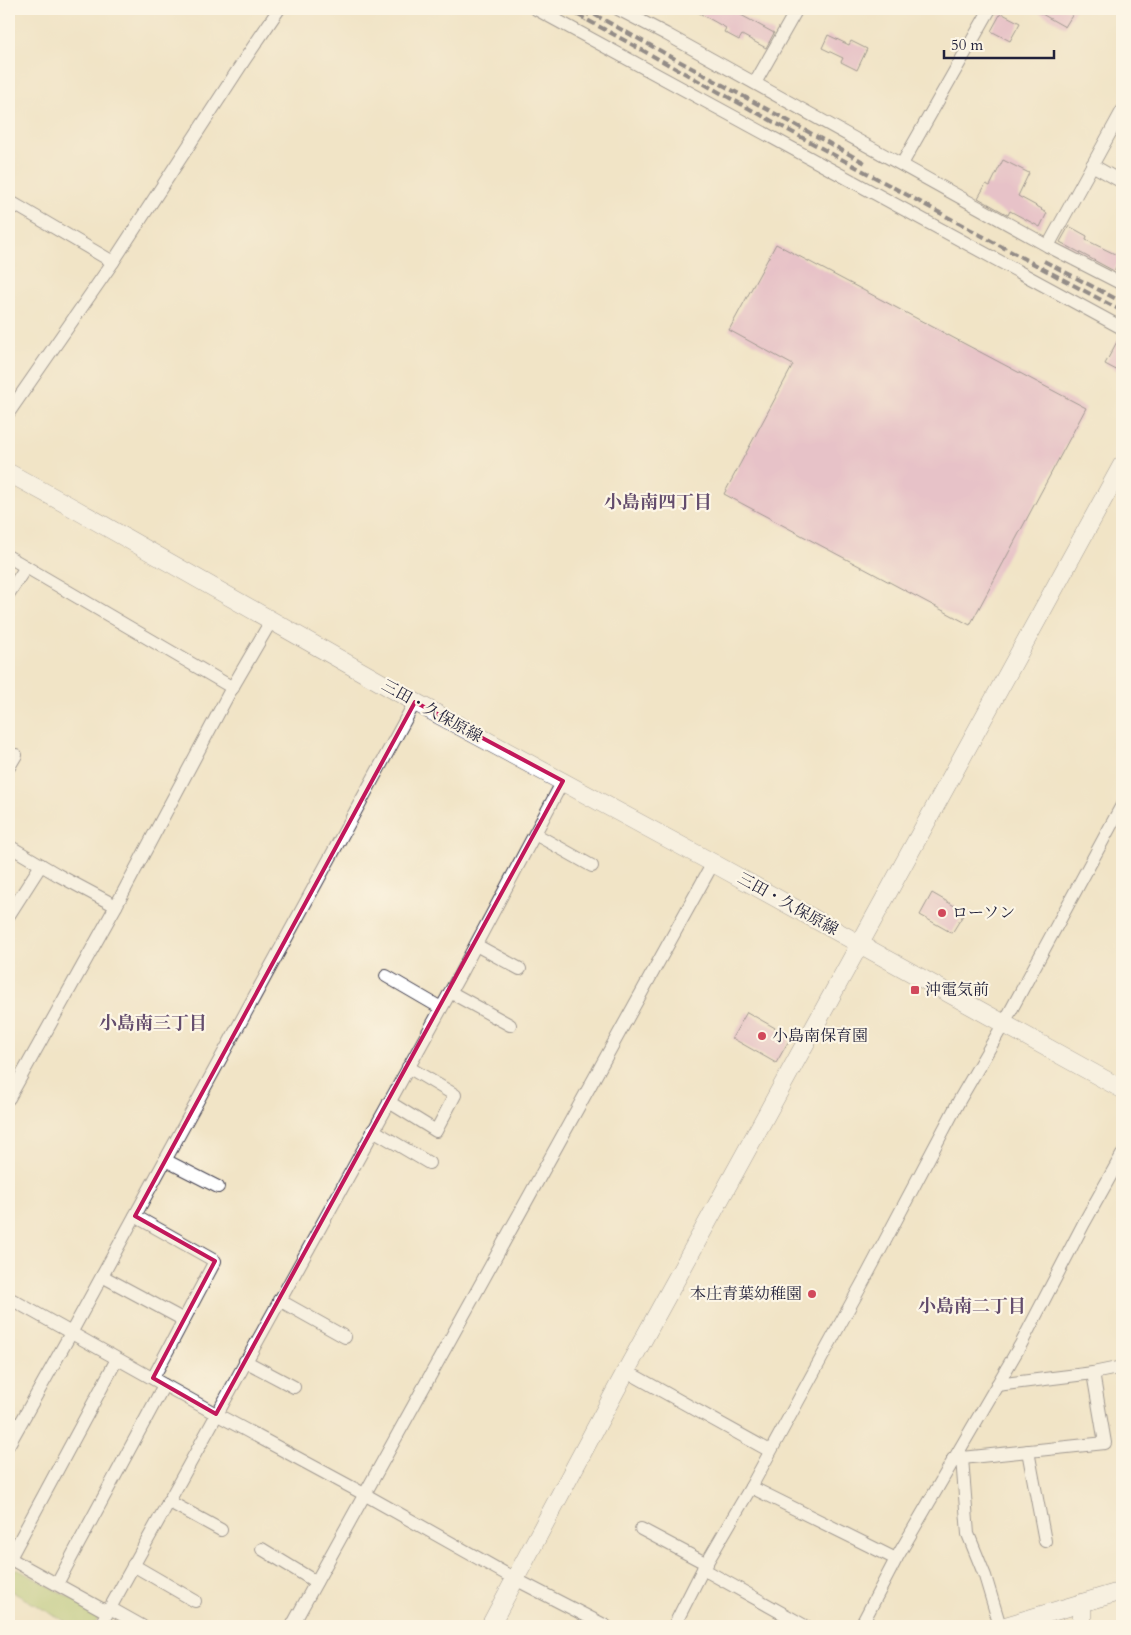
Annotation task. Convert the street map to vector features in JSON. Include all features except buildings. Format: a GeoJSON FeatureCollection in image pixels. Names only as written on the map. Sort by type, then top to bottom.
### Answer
{"type":"FeatureCollection","features":[{"type":"Feature","properties":{"kind":"street"},"geometry":{"type":"LineString","coordinates":[[9,412],[113,262],[244,59],[279,9]]}},
{"type":"Feature","properties":{"kind":"street"},"geometry":{"type":"LineString","coordinates":[[536,9],[1122,328]]}},
{"type":"Feature","properties":{"kind":"street"},"geometry":{"type":"LineString","coordinates":[[618,9],[1048,246],[1122,284]]}},
{"type":"Feature","properties":{"kind":"street"},"geometry":{"type":"LineString","coordinates":[[755,83],[797,9]]}},
{"type":"Feature","properties":{"kind":"street"},"geometry":{"type":"LineString","coordinates":[[902,164],[990,9]]}},
{"type":"Feature","properties":{"kind":"street"},"geometry":{"type":"LineString","coordinates":[[1048,246],[1122,111]]}},
{"type":"Feature","properties":{"kind":"street"},"geometry":{"type":"LineString","coordinates":[[1092,166],[1122,182]]}},
{"type":"Feature","properties":{"kind":"street"},"geometry":{"type":"LineString","coordinates":[[9,201],[113,262]]}},
{"type":"Feature","properties":{"kind":"street"},"geometry":{"type":"LineString","coordinates":[[490,1626],[626,1371],[1122,465]]}},
{"type":"Feature","properties":{"kind":"street","name":"三田・久保原線"},"geometry":{"type":"LineString","coordinates":[[9,473],[415,702],[713,863],[1122,1089]]}},
{"type":"Feature","properties":{"kind":"street"},"geometry":{"type":"LineString","coordinates":[[9,557],[233,688]]}},
{"type":"Feature","properties":{"kind":"street"},"geometry":{"type":"LineString","coordinates":[[9,593],[26,567]]}},
{"type":"Feature","properties":{"kind":"street"},"geometry":{"type":"LineString","coordinates":[[9,1098],[271,621]]}},
{"type":"Feature","properties":{"kind":"street"},"geometry":{"type":"LineString","coordinates":[[9,1444],[415,702]]}},
{"type":"Feature","properties":{"kind":"street"},"geometry":{"type":"LineString","coordinates":[[9,767],[16,755]]}},
{"type":"Feature","properties":{"kind":"street"},"geometry":{"type":"LineString","coordinates":[[100,1626],[476,945],[563,781]]}},
{"type":"Feature","properties":{"kind":"street"},"geometry":{"type":"LineString","coordinates":[[674,1626],[1122,805]]}},
{"type":"Feature","properties":{"kind":"street"},"geometry":{"type":"LineString","coordinates":[[535,834],[592,866]]}},
{"type":"Feature","properties":{"kind":"street"},"geometry":{"type":"LineString","coordinates":[[9,846],[116,906]]}},
{"type":"Feature","properties":{"kind":"street"},"geometry":{"type":"LineString","coordinates":[[292,1626],[713,863]]}},
{"type":"Feature","properties":{"kind":"street"},"geometry":{"type":"LineString","coordinates":[[9,915],[41,865]]}},
{"type":"Feature","properties":{"kind":"street"},"geometry":{"type":"LineString","coordinates":[[476,945],[520,969]]}},
{"type":"Feature","properties":{"kind":"street"},"geometry":{"type":"LineString","coordinates":[[386,976],[441,1008]]}},
{"type":"Feature","properties":{"kind":"street"},"geometry":{"type":"LineString","coordinates":[[450,992],[510,1025]]}},
{"type":"Feature","properties":{"kind":"street"},"geometry":{"type":"LineString","coordinates":[[389,1102],[436,1131],[455,1095],[408,1067]]}},
{"type":"Feature","properties":{"kind":"street"},"geometry":{"type":"LineString","coordinates":[[373,1130],[429,1163]]}},
{"type":"Feature","properties":{"kind":"street"},"geometry":{"type":"LineString","coordinates":[[861,1626],[896,1559],[958,1459],[1122,1155]]}},
{"type":"Feature","properties":{"kind":"street"},"geometry":{"type":"LineString","coordinates":[[166,1160],[218,1187]]}},
{"type":"Feature","properties":{"kind":"street"},"geometry":{"type":"LineString","coordinates":[[57,1584],[158,1381],[184,1320],[216,1261],[135,1216]]}},
{"type":"Feature","properties":{"kind":"street"},"geometry":{"type":"LineString","coordinates":[[102,1276],[184,1320]]}},
{"type":"Feature","properties":{"kind":"street"},"geometry":{"type":"LineString","coordinates":[[9,1298],[515,1579],[606,1626]]}},
{"type":"Feature","properties":{"kind":"street"},"geometry":{"type":"LineString","coordinates":[[279,1300],[345,1338]]}},
{"type":"Feature","properties":{"kind":"street"},"geometry":{"type":"LineString","coordinates":[[118,1359],[9,1559],[142,1626]]}},
{"type":"Feature","properties":{"kind":"street"},"geometry":{"type":"LineString","coordinates":[[245,1361],[294,1387]]}},
{"type":"Feature","properties":{"kind":"street"},"geometry":{"type":"LineString","coordinates":[[997,1384],[1093,1373],[1122,1367]]}},
{"type":"Feature","properties":{"kind":"street"},"geometry":{"type":"LineString","coordinates":[[626,1371],[770,1451]]}},
{"type":"Feature","properties":{"kind":"street"},"geometry":{"type":"LineString","coordinates":[[958,1459],[1105,1443],[1093,1373]]}},
{"type":"Feature","properties":{"kind":"street"},"geometry":{"type":"LineString","coordinates":[[1028,1451],[1044,1541]]}},
{"type":"Feature","properties":{"kind":"street"},"geometry":{"type":"LineString","coordinates":[[958,1459],[968,1534],[985,1576],[1000,1626]]}},
{"type":"Feature","properties":{"kind":"street"},"geometry":{"type":"LineString","coordinates":[[752,1486],[896,1559]]}},
{"type":"Feature","properties":{"kind":"street"},"geometry":{"type":"LineString","coordinates":[[168,1501],[221,1530]]}},
{"type":"Feature","properties":{"kind":"street"},"geometry":{"type":"LineString","coordinates":[[641,1529],[805,1626]]}},
{"type":"Feature","properties":{"kind":"street"},"geometry":{"type":"LineString","coordinates":[[262,1550],[316,1582]]}},
{"type":"Feature","properties":{"kind":"street"},"geometry":{"type":"LineString","coordinates":[[134,1565],[195,1601]]}},
{"type":"Feature","properties":{"kind":"street"},"geometry":{"type":"LineString","coordinates":[[1005,1626],[1122,1590]]}},
{"type":"Feature","properties":{"kind":"street"},"geometry":{"type":"LineString","coordinates":[[1082,1603],[1082,1626]]}},
{"type":"Feature","properties":{"kind":"highlighted area"},"geometry":{"type":"Polygon","coordinates":[[[415,702],[563,781],[216,1414],[153,1378],[215,1261],[135,1216],[415,702]]]}},
{"type":"Feature","properties":{"kind":"green space"},"geometry":{"type":"Polygon","coordinates":[[[17,1569],[97,1612],[98,1619],[93,1626],[73,1626],[9,1590],[9,1574],[17,1569]]]}},
{"type":"Feature","properties":{"kind":"railway"},"geometry":{"type":"LineString","coordinates":[[567,9],[1122,311]]}},
{"type":"Feature","properties":{"kind":"railway"},"geometry":{"type":"LineString","coordinates":[[584,9],[867,164]]}},
{"type":"Feature","properties":{"kind":"railway"},"geometry":{"type":"LineString","coordinates":[[1044,261],[1122,302]]}},
{"type":"Feature","properties":{"kind":"place","name":"ローソン"},"geometry":{"type":"Point","coordinates":[942,913]}},
{"type":"Feature","properties":{"kind":"place","name":"沖電気前"},"geometry":{"type":"Point","coordinates":[915,990]}},
{"type":"Feature","properties":{"kind":"place","name":"小島南保育園"},"geometry":{"type":"Point","coordinates":[762,1036]}},
{"type":"Feature","properties":{"kind":"place","name":"本庄青葉幼稚園"},"geometry":{"type":"Point","coordinates":[812,1294]}},
{"type":"Feature","properties":{"kind":"district","name":"小島南四丁目"},"geometry":{"type":"Point","coordinates":[658,502]}},
{"type":"Feature","properties":{"kind":"district","name":"小島南三丁目"},"geometry":{"type":"Point","coordinates":[153,1023]}},
{"type":"Feature","properties":{"kind":"district","name":"小島南二丁目"},"geometry":{"type":"Point","coordinates":[972,1306]}}]}
